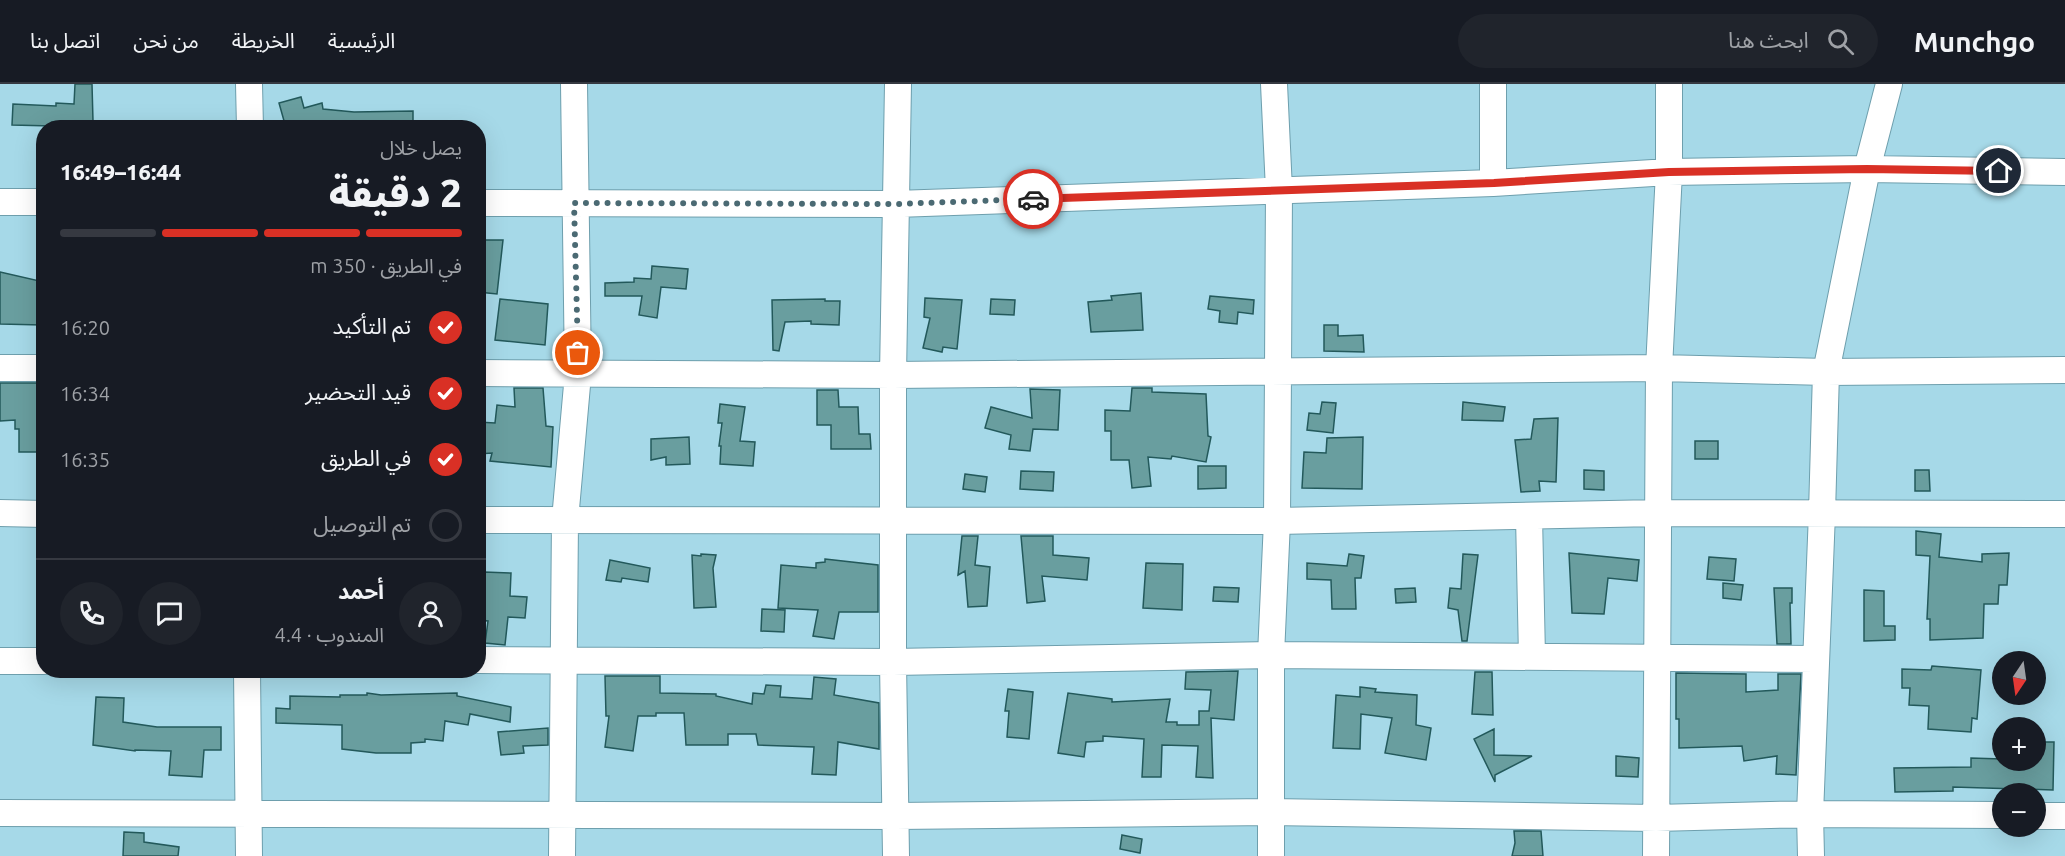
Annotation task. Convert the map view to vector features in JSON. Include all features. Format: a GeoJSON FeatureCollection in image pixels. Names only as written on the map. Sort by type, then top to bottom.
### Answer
{"type":"FeatureCollection","features":[{"type":"Feature","properties":{"kind":"street"},"geometry":{"type":"LineString","coordinates":[[249,84],[250,120]]}},
{"type":"Feature","properties":{"kind":"street"},"geometry":{"type":"LineString","coordinates":[[562,856],[565,520],[578,374],[574,84]]}},
{"type":"Feature","properties":{"kind":"street"},"geometry":{"type":"LineString","coordinates":[[896,856],[892,662],[893,375],[898,84]]}},
{"type":"Feature","properties":{"kind":"street"},"geometry":{"type":"LineString","coordinates":[[1270,856],[1271,655],[1278,521],[1279,190],[1274,84]]}},
{"type":"Feature","properties":{"kind":"street"},"geometry":{"type":"LineString","coordinates":[[1492,84],[1494,183]]}},
{"type":"Feature","properties":{"kind":"street"},"geometry":{"type":"LineString","coordinates":[[1656,856],[1659,368],[1669,172],[1669,84]]}},
{"type":"Feature","properties":{"kind":"street"},"geometry":{"type":"LineString","coordinates":[[1811,856],[1810,814],[1826,372],[1867,169],[1889,84]]}},
{"type":"Feature","properties":{"kind":"street"},"geometry":{"type":"LineString","coordinates":[[486,202],[896,204],[1494,183],[1669,172],[1867,169],[2065,172]]}},
{"type":"Feature","properties":{"kind":"street"},"geometry":{"type":"LineString","coordinates":[[0,202],[36,202]]}},
{"type":"Feature","properties":{"kind":"street"},"geometry":{"type":"LineString","coordinates":[[0,368],[36,368]]}},
{"type":"Feature","properties":{"kind":"street"},"geometry":{"type":"LineString","coordinates":[[486,373],[893,375],[1659,368],[1826,372],[2065,370]]}},
{"type":"Feature","properties":{"kind":"street"},"geometry":{"type":"LineString","coordinates":[[0,513],[36,514]]}},
{"type":"Feature","properties":{"kind":"street"},"geometry":{"type":"LineString","coordinates":[[486,520],[1278,521],[1658,513],[2065,514]]}},
{"type":"Feature","properties":{"kind":"street"},"geometry":{"type":"LineString","coordinates":[[1529,516],[1532,657]]}},
{"type":"Feature","properties":{"kind":"street"},"geometry":{"type":"LineString","coordinates":[[486,660],[892,662],[1271,655],[1815,659]]}},
{"type":"Feature","properties":{"kind":"street"},"geometry":{"type":"LineString","coordinates":[[0,661],[36,661]]}},
{"type":"Feature","properties":{"kind":"street"},"geometry":{"type":"LineString","coordinates":[[247,678],[249,856]]}},
{"type":"Feature","properties":{"kind":"street"},"geometry":{"type":"LineString","coordinates":[[0,813],[896,816],[1270,812],[1656,818],[1810,814],[1992,815]]}},
{"type":"Feature","properties":{"kind":"street"},"geometry":{"type":"LineString","coordinates":[[2046,816],[2065,816]]}},
{"type":"Feature","properties":{"kind":"building"},"geometry":{"type":"Polygon","coordinates":[[[75,84],[92,84],[93,120],[36,120],[36,126],[12,125],[13,104],[56,106],[56,103],[74,104],[75,84]]]}},
{"type":"Feature","properties":{"kind":"building"},"geometry":{"type":"Polygon","coordinates":[[[301,97],[304,108],[322,103],[323,109],[354,112],[413,111],[413,120],[284,120],[279,103],[301,97]]]}},
{"type":"Feature","properties":{"kind":"building"},"geometry":{"type":"Polygon","coordinates":[[[486,240],[503,240],[497,294],[486,293],[486,240]]]}},
{"type":"Feature","properties":{"kind":"building"},"geometry":{"type":"Polygon","coordinates":[[[652,266],[688,269],[686,289],[661,287],[657,318],[639,315],[642,296],[605,296],[605,283],[634,282],[634,278],[651,279],[652,266]]]}},
{"type":"Feature","properties":{"kind":"building"},"geometry":{"type":"Polygon","coordinates":[[[0,272],[36,280],[36,325],[0,324],[0,272]]]}},
{"type":"Feature","properties":{"kind":"building"},"geometry":{"type":"Polygon","coordinates":[[[1141,293],[1143,330],[1091,332],[1088,302],[1112,300],[1111,296],[1141,293]]]}},
{"type":"Feature","properties":{"kind":"building"},"geometry":{"type":"Polygon","coordinates":[[[1210,296],[1254,300],[1253,314],[1238,312],[1237,324],[1219,322],[1220,311],[1208,309],[1210,296]]]}},
{"type":"Feature","properties":{"kind":"building"},"geometry":{"type":"Polygon","coordinates":[[[925,298],[962,300],[957,349],[943,347],[942,352],[923,348],[930,318],[924,317],[925,298]]]}},
{"type":"Feature","properties":{"kind":"building"},"geometry":{"type":"Polygon","coordinates":[[[500,299],[548,304],[545,345],[495,340],[500,299]]]}},
{"type":"Feature","properties":{"kind":"building"},"geometry":{"type":"Polygon","coordinates":[[[825,299],[825,301],[840,301],[839,325],[811,324],[811,321],[785,322],[779,351],[773,350],[772,300],[825,299]]]}},
{"type":"Feature","properties":{"kind":"building"},"geometry":{"type":"Polygon","coordinates":[[[991,299],[1015,300],[1014,315],[990,314],[991,299]]]}},
{"type":"Feature","properties":{"kind":"building"},"geometry":{"type":"Polygon","coordinates":[[[1324,325],[1338,325],[1338,336],[1363,335],[1364,352],[1324,351],[1324,325]]]}},
{"type":"Feature","properties":{"kind":"building"},"geometry":{"type":"Polygon","coordinates":[[[0,383],[36,383],[36,452],[19,452],[19,429],[15,429],[15,420],[0,421],[0,383]]]}},
{"type":"Feature","properties":{"kind":"building"},"geometry":{"type":"Polygon","coordinates":[[[514,388],[543,388],[546,426],[553,427],[551,467],[490,461],[492,453],[486,453],[486,422],[495,423],[497,405],[515,407],[514,388]]]}},
{"type":"Feature","properties":{"kind":"building"},"geometry":{"type":"Polygon","coordinates":[[[1132,388],[1152,388],[1152,392],[1206,394],[1208,436],[1211,437],[1206,462],[1172,456],[1171,459],[1148,457],[1151,486],[1132,488],[1129,460],[1111,460],[1111,431],[1105,431],[1105,410],[1130,411],[1132,388]]]}},
{"type":"Feature","properties":{"kind":"building"},"geometry":{"type":"Polygon","coordinates":[[[1030,389],[1060,390],[1058,430],[1033,429],[1030,451],[1009,449],[1011,435],[985,428],[991,407],[1032,418],[1030,389]]]}},
{"type":"Feature","properties":{"kind":"building"},"geometry":{"type":"Polygon","coordinates":[[[817,390],[838,390],[839,407],[858,407],[859,434],[870,434],[871,449],[831,449],[831,425],[817,425],[817,390]]]}},
{"type":"Feature","properties":{"kind":"building"},"geometry":{"type":"Polygon","coordinates":[[[1322,402],[1336,403],[1333,433],[1307,430],[1309,413],[1320,414],[1322,402]]]}},
{"type":"Feature","properties":{"kind":"building"},"geometry":{"type":"Polygon","coordinates":[[[1463,402],[1505,407],[1503,421],[1462,420],[1463,402]]]}},
{"type":"Feature","properties":{"kind":"building"},"geometry":{"type":"Polygon","coordinates":[[[720,404],[745,407],[740,441],[755,442],[753,466],[720,464],[721,446],[719,446],[722,423],[718,423],[720,404]]]}},
{"type":"Feature","properties":{"kind":"building"},"geometry":{"type":"Polygon","coordinates":[[[1558,418],[1556,482],[1539,481],[1540,491],[1521,492],[1515,440],[1531,439],[1534,419],[1558,418]]]}},
{"type":"Feature","properties":{"kind":"building"},"geometry":{"type":"Polygon","coordinates":[[[689,437],[690,464],[666,465],[666,457],[651,460],[651,439],[689,437]]]}},
{"type":"Feature","properties":{"kind":"building"},"geometry":{"type":"Polygon","coordinates":[[[1363,437],[1362,489],[1302,488],[1304,452],[1326,453],[1327,438],[1363,437]]]}},
{"type":"Feature","properties":{"kind":"building"},"geometry":{"type":"Polygon","coordinates":[[[1695,441],[1718,441],[1718,459],[1695,459],[1695,441]]]}},
{"type":"Feature","properties":{"kind":"building"},"geometry":{"type":"Polygon","coordinates":[[[1198,466],[1226,466],[1226,488],[1198,489],[1198,466]]]}},
{"type":"Feature","properties":{"kind":"building"},"geometry":{"type":"Polygon","coordinates":[[[1584,470],[1604,471],[1604,490],[1584,489],[1584,470]]]}},
{"type":"Feature","properties":{"kind":"building"},"geometry":{"type":"Polygon","coordinates":[[[1915,470],[1929,470],[1930,491],[1915,491],[1915,470]]]}},
{"type":"Feature","properties":{"kind":"building"},"geometry":{"type":"Polygon","coordinates":[[[1021,471],[1054,472],[1053,491],[1020,489],[1021,471]]]}},
{"type":"Feature","properties":{"kind":"building"},"geometry":{"type":"Polygon","coordinates":[[[965,474],[987,477],[985,492],[963,489],[965,474]]]}},
{"type":"Feature","properties":{"kind":"building"},"geometry":{"type":"Polygon","coordinates":[[[1916,531],[1941,534],[1939,557],[1982,562],[1982,554],[2009,553],[2007,585],[1999,585],[1998,604],[1984,604],[1983,638],[1930,640],[1930,619],[1927,619],[1930,556],[1916,555],[1916,531]]]}},
{"type":"Feature","properties":{"kind":"building"},"geometry":{"type":"Polygon","coordinates":[[[962,536],[978,536],[975,565],[990,567],[987,606],[968,607],[965,571],[958,575],[962,536]]]}},
{"type":"Feature","properties":{"kind":"building"},"geometry":{"type":"Polygon","coordinates":[[[1021,536],[1053,536],[1053,555],[1089,558],[1087,580],[1042,576],[1045,601],[1027,603],[1021,536]]]}},
{"type":"Feature","properties":{"kind":"building"},"geometry":{"type":"Polygon","coordinates":[[[1569,553],[1639,560],[1637,581],[1608,578],[1604,614],[1572,613],[1569,553]]]}},
{"type":"Feature","properties":{"kind":"building"},"geometry":{"type":"Polygon","coordinates":[[[701,554],[716,555],[713,568],[716,607],[694,608],[692,555],[701,556],[701,554]]]}},
{"type":"Feature","properties":{"kind":"building"},"geometry":{"type":"Polygon","coordinates":[[[1349,554],[1364,556],[1361,578],[1355,578],[1356,609],[1332,609],[1331,580],[1307,579],[1307,563],[1347,566],[1349,554]]]}},
{"type":"Feature","properties":{"kind":"building"},"geometry":{"type":"Polygon","coordinates":[[[1463,554],[1478,555],[1467,641],[1462,641],[1458,610],[1448,608],[1450,588],[1461,589],[1463,554]]]}},
{"type":"Feature","properties":{"kind":"building"},"geometry":{"type":"Polygon","coordinates":[[[1709,557],[1736,559],[1734,581],[1707,579],[1709,557]]]}},
{"type":"Feature","properties":{"kind":"building"},"geometry":{"type":"Polygon","coordinates":[[[825,559],[878,565],[878,612],[839,612],[834,639],[813,636],[818,610],[778,608],[781,565],[816,568],[816,563],[825,562],[825,559]]]}},
{"type":"Feature","properties":{"kind":"building"},"geometry":{"type":"Polygon","coordinates":[[[610,560],[650,568],[648,582],[622,578],[621,582],[606,580],[610,560]]]}},
{"type":"Feature","properties":{"kind":"building"},"geometry":{"type":"Polygon","coordinates":[[[1146,563],[1183,564],[1182,610],[1143,608],[1146,563]]]}},
{"type":"Feature","properties":{"kind":"building"},"geometry":{"type":"Polygon","coordinates":[[[486,572],[511,573],[510,596],[527,597],[525,618],[508,617],[505,645],[486,643],[488,621],[486,621],[486,572]]]}},
{"type":"Feature","properties":{"kind":"building"},"geometry":{"type":"Polygon","coordinates":[[[1723,583],[1743,585],[1741,600],[1723,598],[1723,583]]]}},
{"type":"Feature","properties":{"kind":"building"},"geometry":{"type":"Polygon","coordinates":[[[1214,587],[1239,588],[1238,602],[1213,601],[1214,587]]]}},
{"type":"Feature","properties":{"kind":"building"},"geometry":{"type":"Polygon","coordinates":[[[1415,588],[1416,602],[1396,603],[1395,589],[1415,588]]]}},
{"type":"Feature","properties":{"kind":"building"},"geometry":{"type":"Polygon","coordinates":[[[1774,588],[1792,588],[1791,644],[1777,644],[1774,588]]]}},
{"type":"Feature","properties":{"kind":"building"},"geometry":{"type":"Polygon","coordinates":[[[1864,590],[1884,591],[1884,626],[1895,626],[1895,640],[1864,641],[1864,590]]]}},
{"type":"Feature","properties":{"kind":"building"},"geometry":{"type":"Polygon","coordinates":[[[762,609],[785,610],[784,632],[761,631],[762,609]]]}},
{"type":"Feature","properties":{"kind":"building"},"geometry":{"type":"Polygon","coordinates":[[[1932,666],[1981,670],[1977,719],[1972,718],[1971,732],[1928,729],[1929,706],[1909,705],[1910,688],[1902,688],[1902,669],[1931,670],[1932,666]]]}},
{"type":"Feature","properties":{"kind":"building"},"geometry":{"type":"Polygon","coordinates":[[[1238,671],[1234,720],[1211,718],[1213,778],[1196,777],[1198,746],[1162,745],[1161,777],[1142,777],[1144,739],[1103,736],[1103,741],[1086,742],[1084,757],[1058,753],[1068,693],[1112,699],[1112,702],[1170,699],[1166,722],[1177,722],[1177,725],[1199,725],[1199,711],[1209,711],[1211,690],[1185,689],[1186,672],[1238,671]]]}},
{"type":"Feature","properties":{"kind":"building"},"geometry":{"type":"Polygon","coordinates":[[[1475,672],[1492,672],[1493,715],[1472,714],[1475,672]]]}},
{"type":"Feature","properties":{"kind":"building"},"geometry":{"type":"Polygon","coordinates":[[[1676,673],[1746,674],[1746,692],[1778,690],[1778,674],[1801,674],[1796,775],[1776,774],[1777,756],[1744,761],[1742,746],[1679,748],[1679,719],[1676,719],[1676,673]]]}},
{"type":"Feature","properties":{"kind":"building"},"geometry":{"type":"Polygon","coordinates":[[[605,676],[660,676],[660,693],[716,694],[716,696],[752,704],[753,693],[764,694],[766,685],[781,686],[780,697],[812,699],[814,677],[836,679],[834,695],[879,703],[879,749],[838,742],[836,775],[812,774],[814,747],[758,745],[756,734],[728,734],[728,745],[686,745],[684,713],[656,713],[656,716],[638,716],[633,751],[605,747],[609,716],[606,716],[605,676]]]}},
{"type":"Feature","properties":{"kind":"building"},"geometry":{"type":"Polygon","coordinates":[[[1360,687],[1376,689],[1375,692],[1417,695],[1416,725],[1431,728],[1426,760],[1385,753],[1392,718],[1361,714],[1360,749],[1333,748],[1336,695],[1360,697],[1360,687]]]}},
{"type":"Feature","properties":{"kind":"building"},"geometry":{"type":"Polygon","coordinates":[[[1008,689],[1033,692],[1029,739],[1007,737],[1009,711],[1005,711],[1008,689]]]}},
{"type":"Feature","properties":{"kind":"building"},"geometry":{"type":"Polygon","coordinates":[[[367,693],[381,695],[457,693],[457,696],[511,707],[510,722],[470,714],[468,725],[445,721],[443,741],[425,739],[425,742],[411,743],[411,753],[376,753],[342,749],[342,725],[276,723],[276,708],[290,709],[290,696],[340,697],[340,695],[367,695],[367,693]]]}},
{"type":"Feature","properties":{"kind":"building"},"geometry":{"type":"Polygon","coordinates":[[[96,697],[124,698],[123,722],[157,727],[221,727],[221,750],[204,750],[202,777],[169,775],[171,751],[135,751],[93,745],[96,697]]]}},
{"type":"Feature","properties":{"kind":"building"},"geometry":{"type":"Polygon","coordinates":[[[548,728],[548,745],[523,746],[524,753],[501,755],[498,732],[548,728]]]}},
{"type":"Feature","properties":{"kind":"building"},"geometry":{"type":"Polygon","coordinates":[[[1494,729],[1494,755],[1532,756],[1495,775],[1495,782],[1474,739],[1494,729]]]}},
{"type":"Feature","properties":{"kind":"building"},"geometry":{"type":"Polygon","coordinates":[[[2046,742],[2054,742],[2053,790],[2046,790],[2046,783],[1992,783],[1992,788],[1953,787],[1953,791],[1895,792],[1894,768],[1971,767],[1971,758],[1992,759],[1992,771],[2046,771],[2046,742]]]}},
{"type":"Feature","properties":{"kind":"building"},"geometry":{"type":"Polygon","coordinates":[[[1616,756],[1639,758],[1638,777],[1616,776],[1616,756]]]}},
{"type":"Feature","properties":{"kind":"building"},"geometry":{"type":"Polygon","coordinates":[[[1514,831],[1541,831],[1543,856],[1512,856],[1515,843],[1514,831]]]}},
{"type":"Feature","properties":{"kind":"building"},"geometry":{"type":"Polygon","coordinates":[[[124,832],[144,833],[144,842],[179,847],[178,856],[123,856],[124,832]]]}},
{"type":"Feature","properties":{"kind":"building"},"geometry":{"type":"Polygon","coordinates":[[[1122,835],[1142,839],[1140,853],[1120,849],[1122,835]]]}},
{"type":"Feature","properties":{"kind":"way so far"},"geometry":{"type":"LineString","coordinates":[[578,353],[574,203],[896,204],[1033,199]]}},
{"type":"Feature","properties":{"kind":"route"},"geometry":{"type":"LineString","coordinates":[[1033,199],[1494,183],[1669,172],[1867,169],[1999,171]]}}]}
